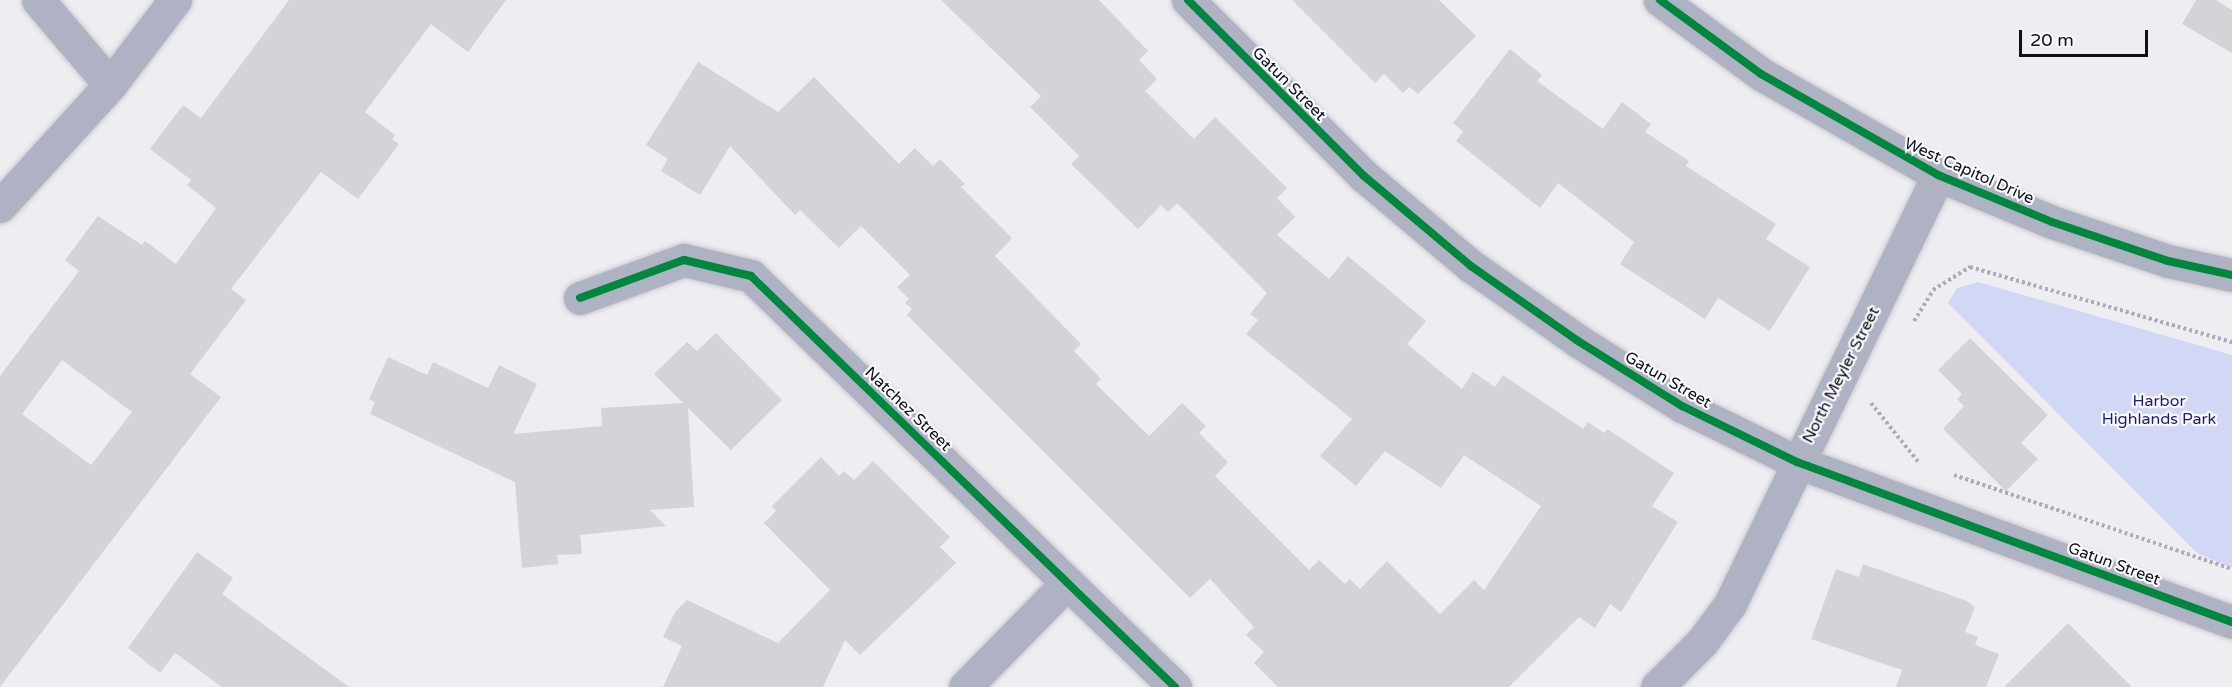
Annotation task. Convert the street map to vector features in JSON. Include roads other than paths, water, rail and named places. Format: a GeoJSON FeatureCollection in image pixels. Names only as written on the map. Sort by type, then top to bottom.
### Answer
{"type":"FeatureCollection","features":[{"type":"Feature","properties":{"kind":"street"},"geometry":{"type":"LineString","coordinates":[[38,0],[110,85]]}},
{"type":"Feature","properties":{"kind":"street"},"geometry":{"type":"LineString","coordinates":[[0,206],[110,85],[175,0]]}},
{"type":"Feature","properties":{"kind":"street","name":"Gatun Street"},"geometry":{"type":"LineString","coordinates":[[1188,0],[1364,176],[1472,266],[1578,341],[1682,406],[1797,462],[2232,622]]}},
{"type":"Feature","properties":{"kind":"street","name":"West Capitol Drive"},"geometry":{"type":"LineString","coordinates":[[1660,0],[1761,74],[1938,176],[2052,222],[2168,261],[2232,275]]}},
{"type":"Feature","properties":{"kind":"street","name":"North Meyler Street"},"geometry":{"type":"LineString","coordinates":[[1657,687],[1702,642],[1730,604],[1797,462],[1938,176]]}},
{"type":"Feature","properties":{"kind":"street","name":"Natchez Street"},"geometry":{"type":"LineString","coordinates":[[580,298],[684,260],[751,276],[1175,687]]}},
{"type":"Feature","properties":{"kind":"street"},"geometry":{"type":"LineString","coordinates":[[965,687],[1067,583]]}},
{"type":"Feature","properties":{"kind":"park label","name":"Harbor Highlands Park"},"geometry":{"type":"Point","coordinates":[2159,410]}}]}
